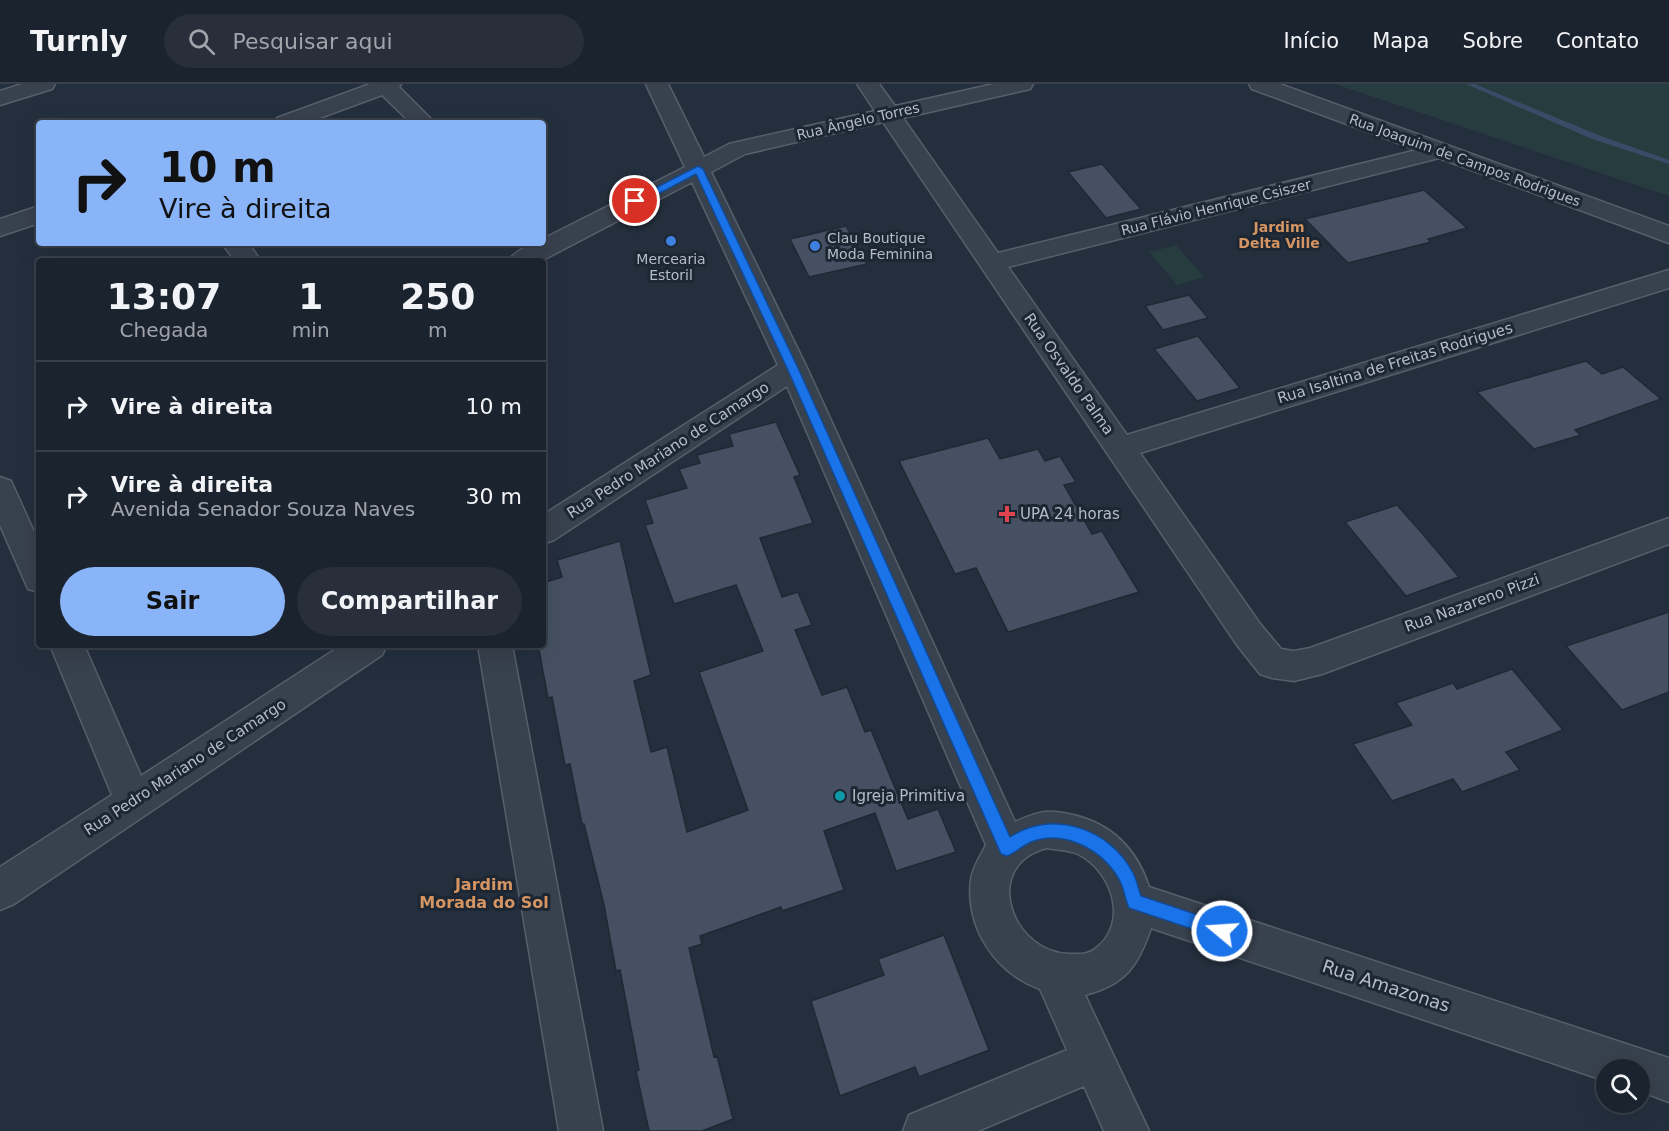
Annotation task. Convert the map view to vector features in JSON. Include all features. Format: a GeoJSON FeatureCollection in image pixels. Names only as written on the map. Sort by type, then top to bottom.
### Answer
{"type":"FeatureCollection","features":[{"type":"Feature","properties":{"kind":"street"},"geometry":{"type":"LineString","coordinates":[[0,98],[44,84]]}},
{"type":"Feature","properties":{"kind":"street"},"geometry":{"type":"LineString","coordinates":[[657,84],[793,368],[1007,848]]}},
{"type":"Feature","properties":{"kind":"street","name":"Rua Osvaldo Palma"},"geometry":{"type":"LineString","coordinates":[[868,84],[1249,635],[1272,663]]}},
{"type":"Feature","properties":{"kind":"street","name":"Rua Ângelo Torres"},"geometry":{"type":"LineString","coordinates":[[547,242],[737,149],[1022,84]]}},
{"type":"Feature","properties":{"kind":"street","name":"Rua Joaquim de Campos Rodrigues"},"geometry":{"type":"LineString","coordinates":[[1260,84],[1669,235]]}},
{"type":"Feature","properties":{"kind":"street"},"geometry":{"type":"LineString","coordinates":[[293,120],[387,85],[421,120]]}},
{"type":"Feature","properties":{"kind":"street","name":"Rua Flávio Henrique Csiszer"},"geometry":{"type":"LineString","coordinates":[[992,263],[1440,151]]}},
{"type":"Feature","properties":{"kind":"street"},"geometry":{"type":"LineString","coordinates":[[0,228],[36,215]]}},
{"type":"Feature","properties":{"kind":"street","name":"Rua Ângelo Torres"},"geometry":{"type":"LineString","coordinates":[[525,258],[542,246]]}},
{"type":"Feature","properties":{"kind":"street","name":"Rua Isaltina de Freitas Rodrigues"},"geometry":{"type":"LineString","coordinates":[[1120,448],[1669,279]]}},
{"type":"Feature","properties":{"kind":"street","name":"Rua Pedro Mariano de Camargo"},"geometry":{"type":"LineString","coordinates":[[546,529],[793,368]]}},
{"type":"Feature","properties":{"kind":"street"},"geometry":{"type":"LineString","coordinates":[[0,489],[19,526],[36,571]]}},
{"type":"Feature","properties":{"kind":"street","name":"Rua Nazareno Pizzi"},"geometry":{"type":"LineString","coordinates":[[1272,663],[1294,666],[1310,663],[1669,531]]}},
{"type":"Feature","properties":{"kind":"street"},"geometry":{"type":"LineString","coordinates":[[68,648],[133,801]]}},
{"type":"Feature","properties":{"kind":"street","name":"Rua Pedro Mariano de Camargo"},"geometry":{"type":"LineString","coordinates":[[0,890],[365,648]]}},
{"type":"Feature","properties":{"kind":"street"},"geometry":{"type":"LineString","coordinates":[[496,648],[581,1131]]}},
{"type":"Feature","properties":{"kind":"street"},"geometry":{"type":"LineString","coordinates":[[1047,830],[1070,832],[1093,842],[1113,857],[1127,878],[1134,902],[1134,923],[1127,943],[1115,960],[1097,970],[1076,976],[1054,974],[1036,968],[1007,945],[990,911],[989,893],[991,877],[997,861],[1007,848],[1025,836],[1047,830]]}},
{"type":"Feature","properties":{"kind":"street","name":"Rua Amazonas"},"geometry":{"type":"LineString","coordinates":[[1134,902],[1605,1059]]}},
{"type":"Feature","properties":{"kind":"street"},"geometry":{"type":"LineString","coordinates":[[1054,974],[1127,1131]]}},
{"type":"Feature","properties":{"kind":"street"},"geometry":{"type":"LineString","coordinates":[[925,1131],[1095,1060]]}},
{"type":"Feature","properties":{"kind":"street","name":"Rua Amazonas"},"geometry":{"type":"LineString","coordinates":[[1650,1074],[1669,1080]]}},
{"type":"Feature","properties":{"kind":"green space"},"geometry":{"type":"Polygon","coordinates":[[[1335,84],[1669,84],[1669,196],[1335,84]]]}},
{"type":"Feature","properties":{"kind":"green space"},"geometry":{"type":"Polygon","coordinates":[[[1176,245],[1204,277],[1177,285],[1149,252],[1176,245]]]}},
{"type":"Feature","properties":{"kind":"building"},"geometry":{"type":"Polygon","coordinates":[[[1102,164],[1141,209],[1106,218],[1068,172],[1102,164]]]}},
{"type":"Feature","properties":{"kind":"building"},"geometry":{"type":"Polygon","coordinates":[[[1424,190],[1467,228],[1428,239],[1431,242],[1348,263],[1305,219],[1424,190]]]}},
{"type":"Feature","properties":{"kind":"building"},"geometry":{"type":"Polygon","coordinates":[[[846,226],[867,264],[809,277],[790,239],[846,226]]]}},
{"type":"Feature","properties":{"kind":"building"},"geometry":{"type":"Polygon","coordinates":[[[1189,295],[1208,318],[1163,330],[1145,306],[1189,295]]]}},
{"type":"Feature","properties":{"kind":"building"},"geometry":{"type":"Polygon","coordinates":[[[1198,336],[1240,388],[1197,401],[1154,349],[1198,336]]]}},
{"type":"Feature","properties":{"kind":"building"},"geometry":{"type":"Polygon","coordinates":[[[1586,361],[1602,374],[1623,367],[1661,399],[1575,430],[1581,435],[1534,449],[1477,392],[1586,361]]]}},
{"type":"Feature","properties":{"kind":"building"},"geometry":{"type":"Polygon","coordinates":[[[776,422],[800,475],[794,477],[813,523],[760,538],[782,597],[798,592],[812,625],[795,630],[822,695],[847,687],[865,732],[871,730],[908,819],[938,809],[956,852],[896,871],[875,813],[824,831],[844,890],[782,911],[781,907],[700,936],[702,944],[689,948],[714,1057],[717,1056],[733,1119],[702,1131],[649,1131],[636,1071],[639,1070],[620,970],[616,971],[604,905],[584,824],[582,824],[570,764],[565,765],[552,697],[548,698],[539,648],[546,648],[546,582],[562,577],[557,560],[620,541],[651,675],[634,681],[651,752],[667,747],[687,832],[748,810],[699,672],[763,651],[736,585],[674,604],[645,525],[653,523],[645,500],[687,488],[679,469],[700,463],[697,455],[733,446],[729,434],[776,422]]]}},
{"type":"Feature","properties":{"kind":"building"},"geometry":{"type":"Polygon","coordinates":[[[988,438],[1000,459],[1038,449],[1045,461],[1060,456],[1076,482],[1064,485],[1092,534],[1102,531],[1139,592],[1008,632],[976,568],[955,574],[899,461],[988,438]]]}},
{"type":"Feature","properties":{"kind":"building"},"geometry":{"type":"Polygon","coordinates":[[[1397,505],[1459,577],[1406,596],[1345,522],[1397,505]]]}},
{"type":"Feature","properties":{"kind":"building"},"geometry":{"type":"Polygon","coordinates":[[[1669,612],[1669,692],[1622,710],[1566,646],[1669,612]]]}},
{"type":"Feature","properties":{"kind":"building"},"geometry":{"type":"Polygon","coordinates":[[[1512,669],[1563,730],[1506,752],[1520,770],[1462,792],[1453,779],[1392,801],[1353,744],[1412,725],[1396,703],[1453,683],[1457,689],[1512,669]]]}},
{"type":"Feature","properties":{"kind":"building"},"geometry":{"type":"Polygon","coordinates":[[[944,935],[989,1050],[919,1077],[915,1067],[840,1096],[811,1001],[884,975],[878,959],[944,935]]]}},
{"type":"Feature","properties":{"kind":"waterway"},"geometry":{"type":"LineString","coordinates":[[1469,84],[1595,137],[1669,162]]}},
{"type":"Feature","properties":{"kind":"place","name":"Mercearia Estoril"},"geometry":{"type":"Point","coordinates":[671,241]}},
{"type":"Feature","properties":{"kind":"place","name":"Clau Boutique Moda Feminina"},"geometry":{"type":"Point","coordinates":[815,246]}},
{"type":"Feature","properties":{"kind":"place","name":"UPA 24 horas"},"geometry":{"type":"Point","coordinates":[1007,514]}},
{"type":"Feature","properties":{"kind":"place","name":"Igreja Primitiva"},"geometry":{"type":"Point","coordinates":[840,796]}},
{"type":"Feature","properties":{"kind":"district","name":"Jardim Delta Ville"},"geometry":{"type":"Point","coordinates":[1279,236]}},
{"type":"Feature","properties":{"kind":"district","name":"Jardim Morada do Sol"},"geometry":{"type":"Point","coordinates":[484,893]}},
{"type":"Feature","properties":{"kind":"route"},"geometry":{"type":"LineString","coordinates":[[635,201],[698,169],[793,368],[1007,848],[1025,836],[1047,830],[1070,832],[1093,842],[1113,857],[1127,878],[1134,902],[1222,931]]}}]}
